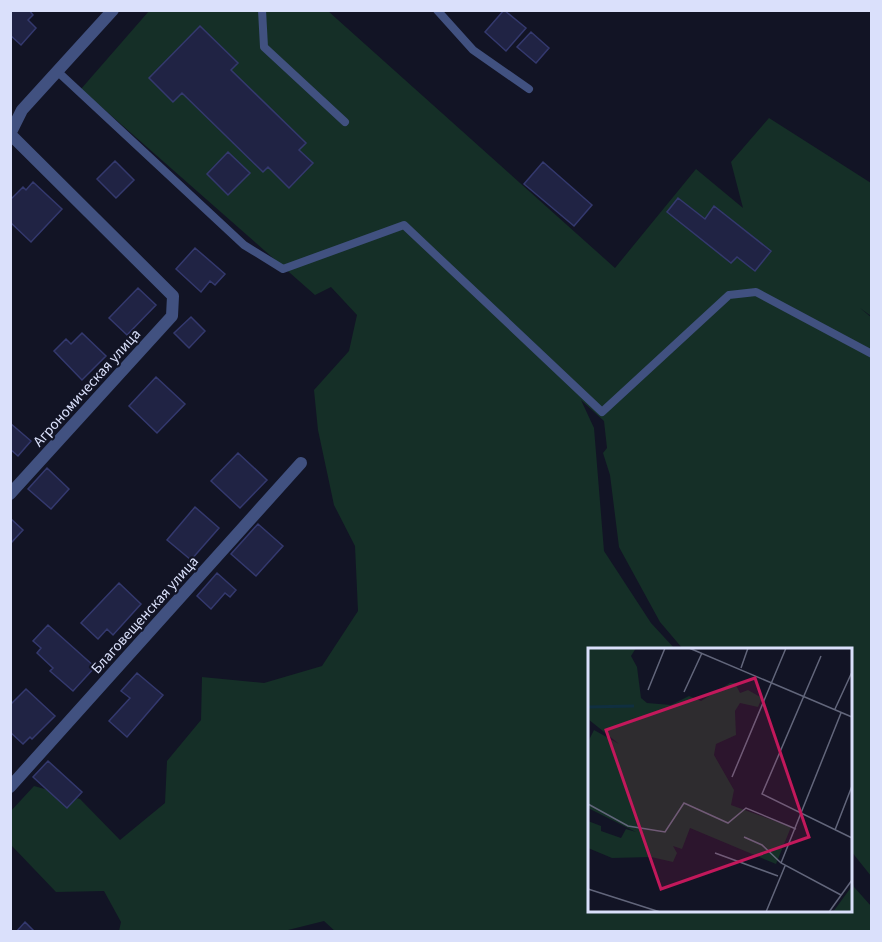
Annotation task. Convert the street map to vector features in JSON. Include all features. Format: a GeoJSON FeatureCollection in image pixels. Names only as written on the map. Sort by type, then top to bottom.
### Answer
{"type":"FeatureCollection","features":[{"type":"Feature","properties":{"kind":"street"},"geometry":{"type":"LineString","coordinates":[[11,134],[22,110],[113,10]]}},
{"type":"Feature","properties":{"kind":"street","name":"Агрономическая улица"},"geometry":{"type":"LineString","coordinates":[[10,494],[172,316],[172,296],[11,134]]}},
{"type":"Feature","properties":{"kind":"street","name":"Благовещенская улица"},"geometry":{"type":"LineString","coordinates":[[10,787],[301,463]]}},
{"type":"Feature","properties":{"kind":"lane"},"geometry":{"type":"LineString","coordinates":[[262,10],[264,47],[345,122]]}},
{"type":"Feature","properties":{"kind":"lane"},"geometry":{"type":"LineString","coordinates":[[437,10],[473,50],[529,89]]}},
{"type":"Feature","properties":{"kind":"lane"},"geometry":{"type":"LineString","coordinates":[[57,71],[244,244],[283,269],[404,225],[602,412],[729,295],[756,292],[872,354]]}},
{"type":"Feature","properties":{"kind":"green space"},"geometry":{"type":"Polygon","coordinates":[[[149,11],[328,11],[615,268],[696,169],[743,208],[731,162],[769,118],[871,183],[871,316],[860,308],[872,318],[871,876],[852,852],[852,648],[682,648],[660,622],[619,547],[610,475],[603,453],[607,448],[604,421],[581,400],[594,428],[604,551],[651,623],[674,648],[588,648],[588,912],[852,912],[852,880],[854,887],[871,906],[871,931],[336,932],[324,921],[284,931],[119,931],[121,922],[104,891],[56,892],[12,846],[10,812],[34,786],[80,799],[120,840],[165,803],[167,761],[201,720],[202,677],[264,683],[322,666],[358,611],[355,546],[334,505],[318,430],[314,390],[349,351],[357,315],[331,287],[315,295],[81,89],[149,11]]]}},
{"type":"Feature","properties":{"kind":"building"},"geometry":{"type":"Polygon","coordinates":[[[10,10],[29,10],[33,15],[28,20],[36,28],[21,45],[10,35],[10,10]]]}},
{"type":"Feature","properties":{"kind":"building"},"geometry":{"type":"Polygon","coordinates":[[[504,10],[526,28],[506,51],[485,32],[504,10]]]}},
{"type":"Feature","properties":{"kind":"building"},"geometry":{"type":"Polygon","coordinates":[[[200,26],[238,63],[231,70],[306,143],[299,150],[313,163],[289,188],[268,167],[263,172],[182,93],[173,102],[149,78],[200,26]]]}},
{"type":"Feature","properties":{"kind":"building"},"geometry":{"type":"Polygon","coordinates":[[[531,32],[549,48],[536,63],[517,47],[531,32]]]}},
{"type":"Feature","properties":{"kind":"building"},"geometry":{"type":"Polygon","coordinates":[[[228,152],[250,173],[228,195],[207,174],[228,152]]]}},
{"type":"Feature","properties":{"kind":"building"},"geometry":{"type":"Polygon","coordinates":[[[115,161],[134,180],[116,198],[97,179],[115,161]]]}},
{"type":"Feature","properties":{"kind":"building"},"geometry":{"type":"Polygon","coordinates":[[[543,162],[592,205],[574,226],[524,184],[543,162]]]}},
{"type":"Feature","properties":{"kind":"building"},"geometry":{"type":"Polygon","coordinates":[[[33,182],[62,209],[31,242],[10,222],[10,200],[23,187],[26,190],[33,182]]]}},
{"type":"Feature","properties":{"kind":"building"},"geometry":{"type":"Polygon","coordinates":[[[678,198],[705,219],[714,206],[771,251],[755,271],[737,257],[731,263],[667,212],[678,198]]]}},
{"type":"Feature","properties":{"kind":"building"},"geometry":{"type":"Polygon","coordinates":[[[195,248],[225,274],[215,285],[210,281],[201,292],[176,269],[195,248]]]}},
{"type":"Feature","properties":{"kind":"building"},"geometry":{"type":"Polygon","coordinates":[[[138,288],[156,305],[127,335],[109,318],[138,288]]]}},
{"type":"Feature","properties":{"kind":"building"},"geometry":{"type":"Polygon","coordinates":[[[191,317],[205,331],[189,348],[174,333],[191,317]]]}},
{"type":"Feature","properties":{"kind":"building"},"geometry":{"type":"Polygon","coordinates":[[[82,333],[106,356],[82,380],[54,351],[66,339],[71,344],[82,333]]]}},
{"type":"Feature","properties":{"kind":"building"},"geometry":{"type":"Polygon","coordinates":[[[156,377],[185,404],[157,433],[129,406],[156,377]]]}},
{"type":"Feature","properties":{"kind":"building"},"geometry":{"type":"Polygon","coordinates":[[[10,423],[31,441],[18,456],[10,449],[10,423]]]}},
{"type":"Feature","properties":{"kind":"building"},"geometry":{"type":"Polygon","coordinates":[[[238,453],[267,480],[240,508],[211,481],[238,453]]]}},
{"type":"Feature","properties":{"kind":"building"},"geometry":{"type":"Polygon","coordinates":[[[47,468],[69,489],[51,509],[28,489],[47,468]]]}},
{"type":"Feature","properties":{"kind":"building"},"geometry":{"type":"Polygon","coordinates":[[[195,507],[219,528],[191,560],[167,540],[195,507]]]}},
{"type":"Feature","properties":{"kind":"building"},"geometry":{"type":"Polygon","coordinates":[[[10,518],[23,530],[10,544],[10,518]]]}},
{"type":"Feature","properties":{"kind":"building"},"geometry":{"type":"Polygon","coordinates":[[[258,524],[283,546],[256,576],[231,554],[258,524]]]}},
{"type":"Feature","properties":{"kind":"building"},"geometry":{"type":"Polygon","coordinates":[[[217,573],[236,590],[230,597],[225,593],[211,609],[197,596],[217,573]]]}},
{"type":"Feature","properties":{"kind":"building"},"geometry":{"type":"Polygon","coordinates":[[[119,583],[141,604],[113,635],[107,629],[98,639],[81,623],[119,583]]]}},
{"type":"Feature","properties":{"kind":"building"},"geometry":{"type":"Polygon","coordinates":[[[48,625],[95,667],[73,691],[50,671],[53,668],[37,653],[41,648],[33,641],[48,625]]]}},
{"type":"Feature","properties":{"kind":"building"},"geometry":{"type":"Polygon","coordinates":[[[137,673],[163,695],[127,737],[109,721],[130,698],[121,691],[137,673]]]}},
{"type":"Feature","properties":{"kind":"building"},"geometry":{"type":"Polygon","coordinates":[[[26,689],[55,716],[32,739],[30,737],[23,744],[10,732],[10,705],[26,689]]]}},
{"type":"Feature","properties":{"kind":"building"},"geometry":{"type":"Polygon","coordinates":[[[48,761],[82,792],[67,808],[33,777],[48,761]]]}},
{"type":"Feature","properties":{"kind":"building"},"geometry":{"type":"Polygon","coordinates":[[[25,922],[35,932],[16,932],[25,922]]]}}]}
